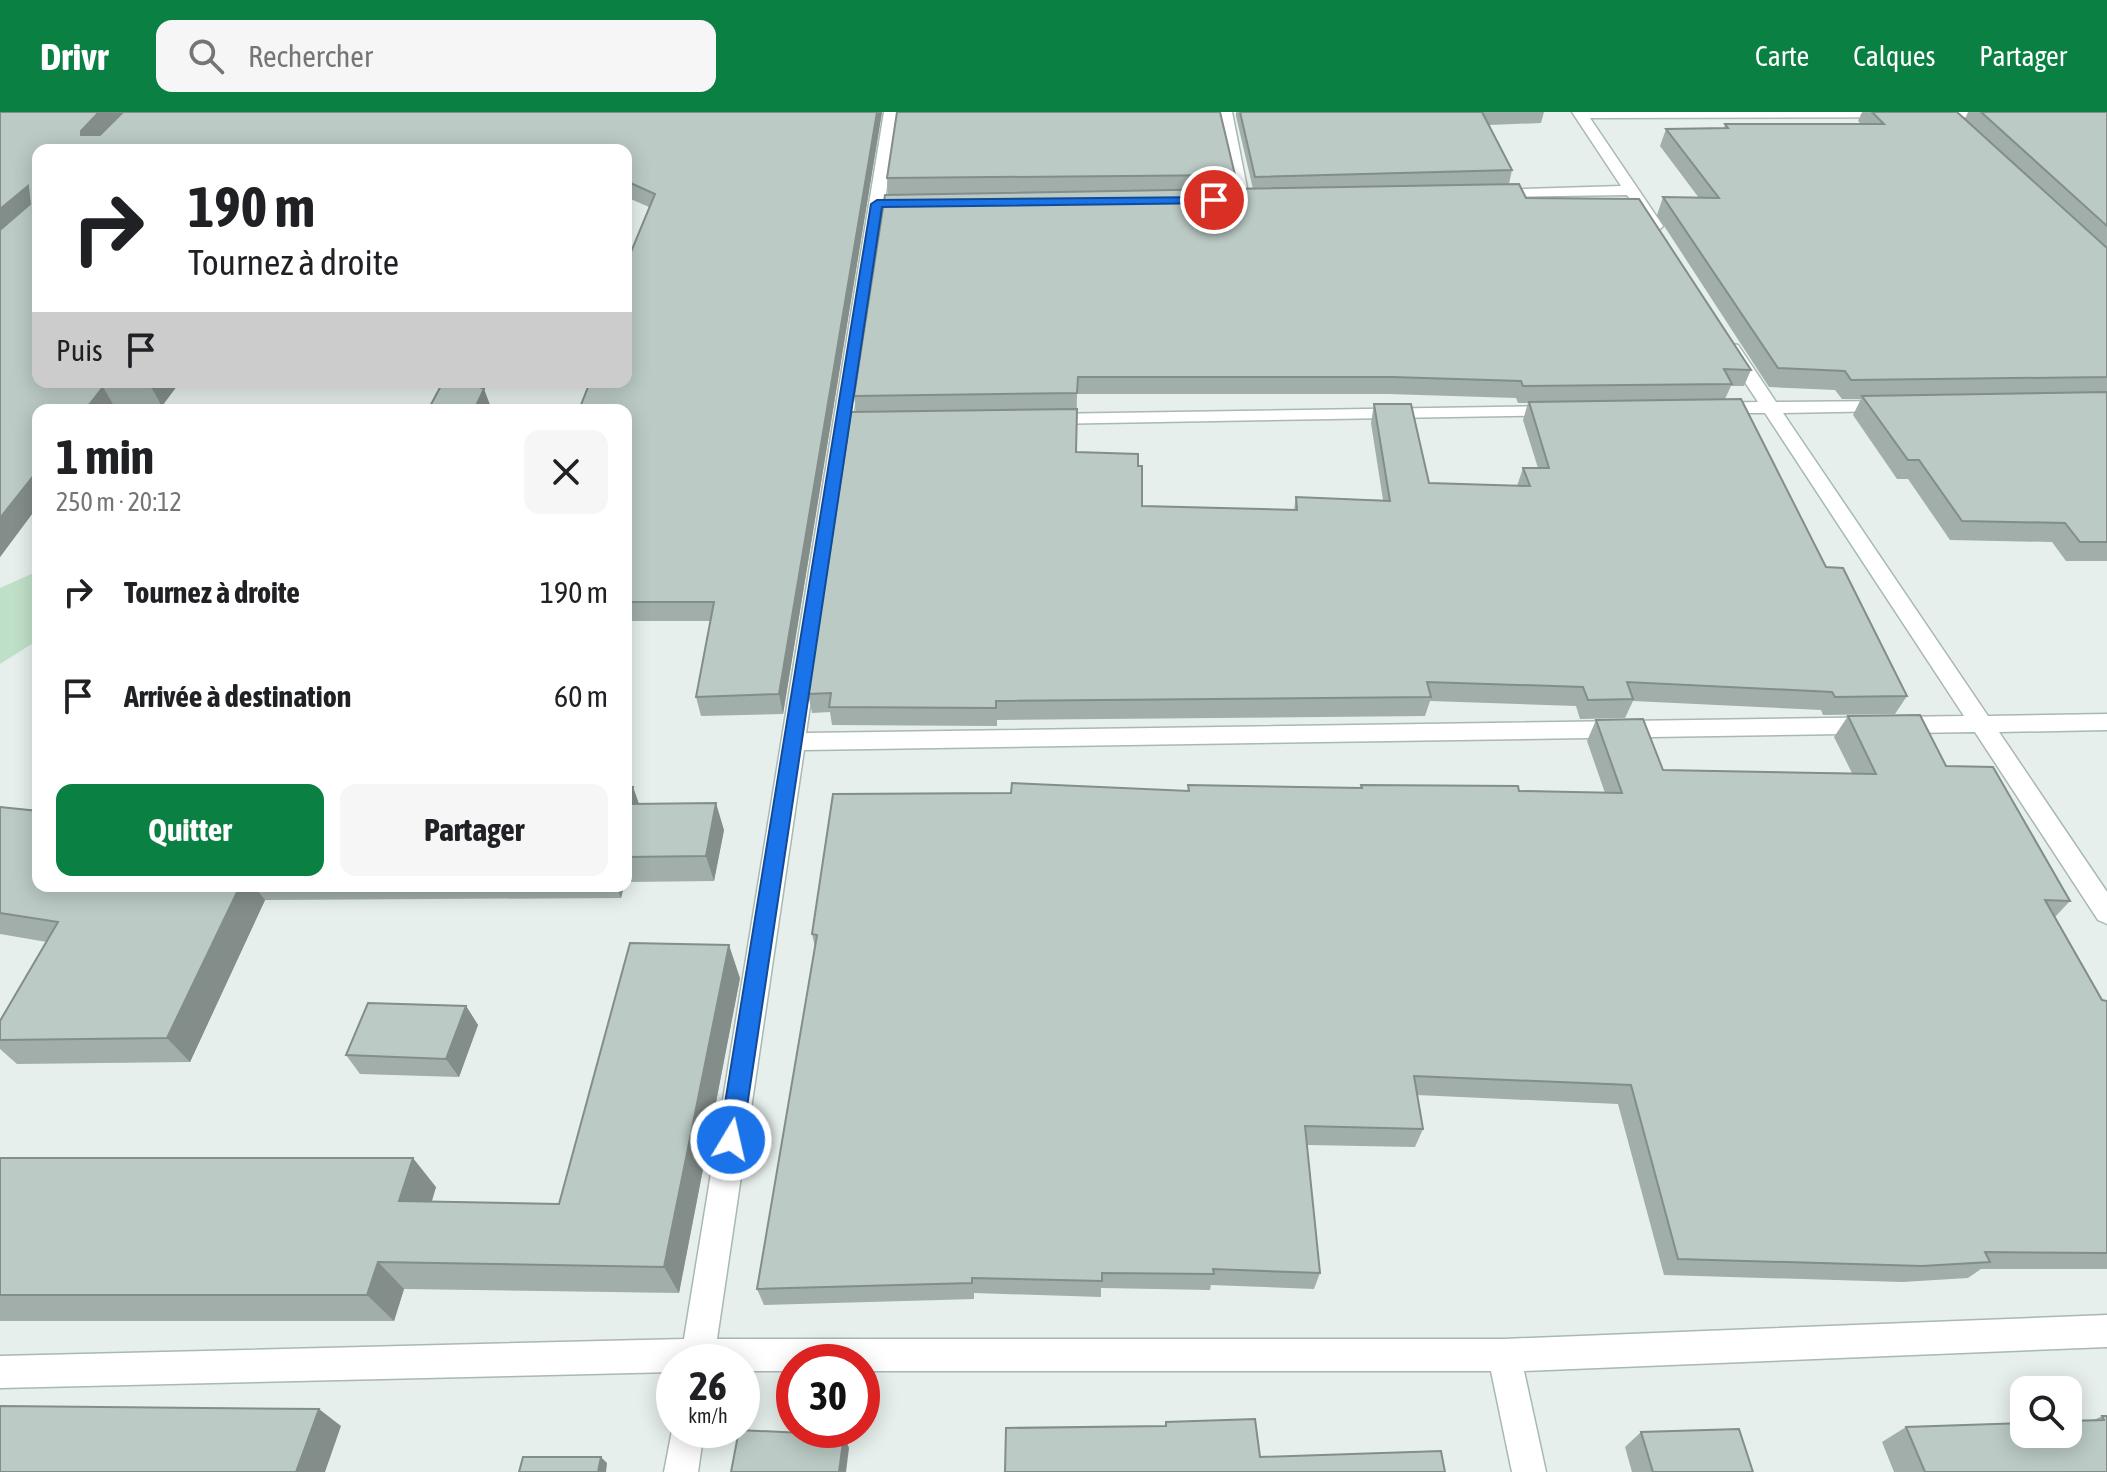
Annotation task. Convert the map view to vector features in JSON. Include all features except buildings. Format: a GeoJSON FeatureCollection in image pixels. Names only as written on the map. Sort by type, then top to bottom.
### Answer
{"type":"FeatureCollection","features":[{"type":"Feature","properties":{"kind":"street"},"geometry":{"type":"LineString","coordinates":[[700,1344],[841,422],[884,204],[891,112]]}},
{"type":"Feature","properties":{"kind":"street"},"geometry":{"type":"LineString","coordinates":[[1225,112],[1245,200]]}},
{"type":"Feature","properties":{"kind":"street"},"geometry":{"type":"LineString","coordinates":[[1943,112],[1965,134]]}},
{"type":"Feature","properties":{"kind":"street"},"geometry":{"type":"LineString","coordinates":[[1580,113],[2018,114]]}},
{"type":"Feature","properties":{"kind":"street"},"geometry":{"type":"LineString","coordinates":[[1580,113],[1664,241]]}},
{"type":"Feature","properties":{"kind":"street"},"geometry":{"type":"LineString","coordinates":[[1477,194],[1632,190]]}},
{"type":"Feature","properties":{"kind":"street"},"geometry":{"type":"LineString","coordinates":[[1721,331],[2107,913]]}},
{"type":"Feature","properties":{"kind":"street"},"geometry":{"type":"LineString","coordinates":[[1691,408],[1908,405]]}},
{"type":"Feature","properties":{"kind":"street"},"geometry":{"type":"LineString","coordinates":[[1030,419],[1581,410]]}},
{"type":"Feature","properties":{"kind":"street"},"geometry":{"type":"LineString","coordinates":[[841,422],[904,421]]}},
{"type":"Feature","properties":{"kind":"street"},"geometry":{"type":"LineString","coordinates":[[791,742],[2107,722]]}},
{"type":"Feature","properties":{"kind":"street"},"geometry":{"type":"LineString","coordinates":[[760,1358],[1504,1355],[2107,1331]]}},
{"type":"Feature","properties":{"kind":"street"},"geometry":{"type":"LineString","coordinates":[[1504,1355],[1529,1472]]}},
{"type":"Feature","properties":{"kind":"street"},"geometry":{"type":"LineString","coordinates":[[0,1372],[656,1359]]}},
{"type":"Feature","properties":{"kind":"street"},"geometry":{"type":"LineString","coordinates":[[681,1472],[684,1448]]}},
{"type":"Feature","properties":{"kind":"green space"},"geometry":{"type":"Polygon","coordinates":[[[32,574],[32,644],[0,664],[0,588],[32,574]]]}},
{"type":"Feature","properties":{"kind":"route"},"geometry":{"type":"LineString","coordinates":[[731,1140],[795,713],[877,204],[1214,200]]}}]}
